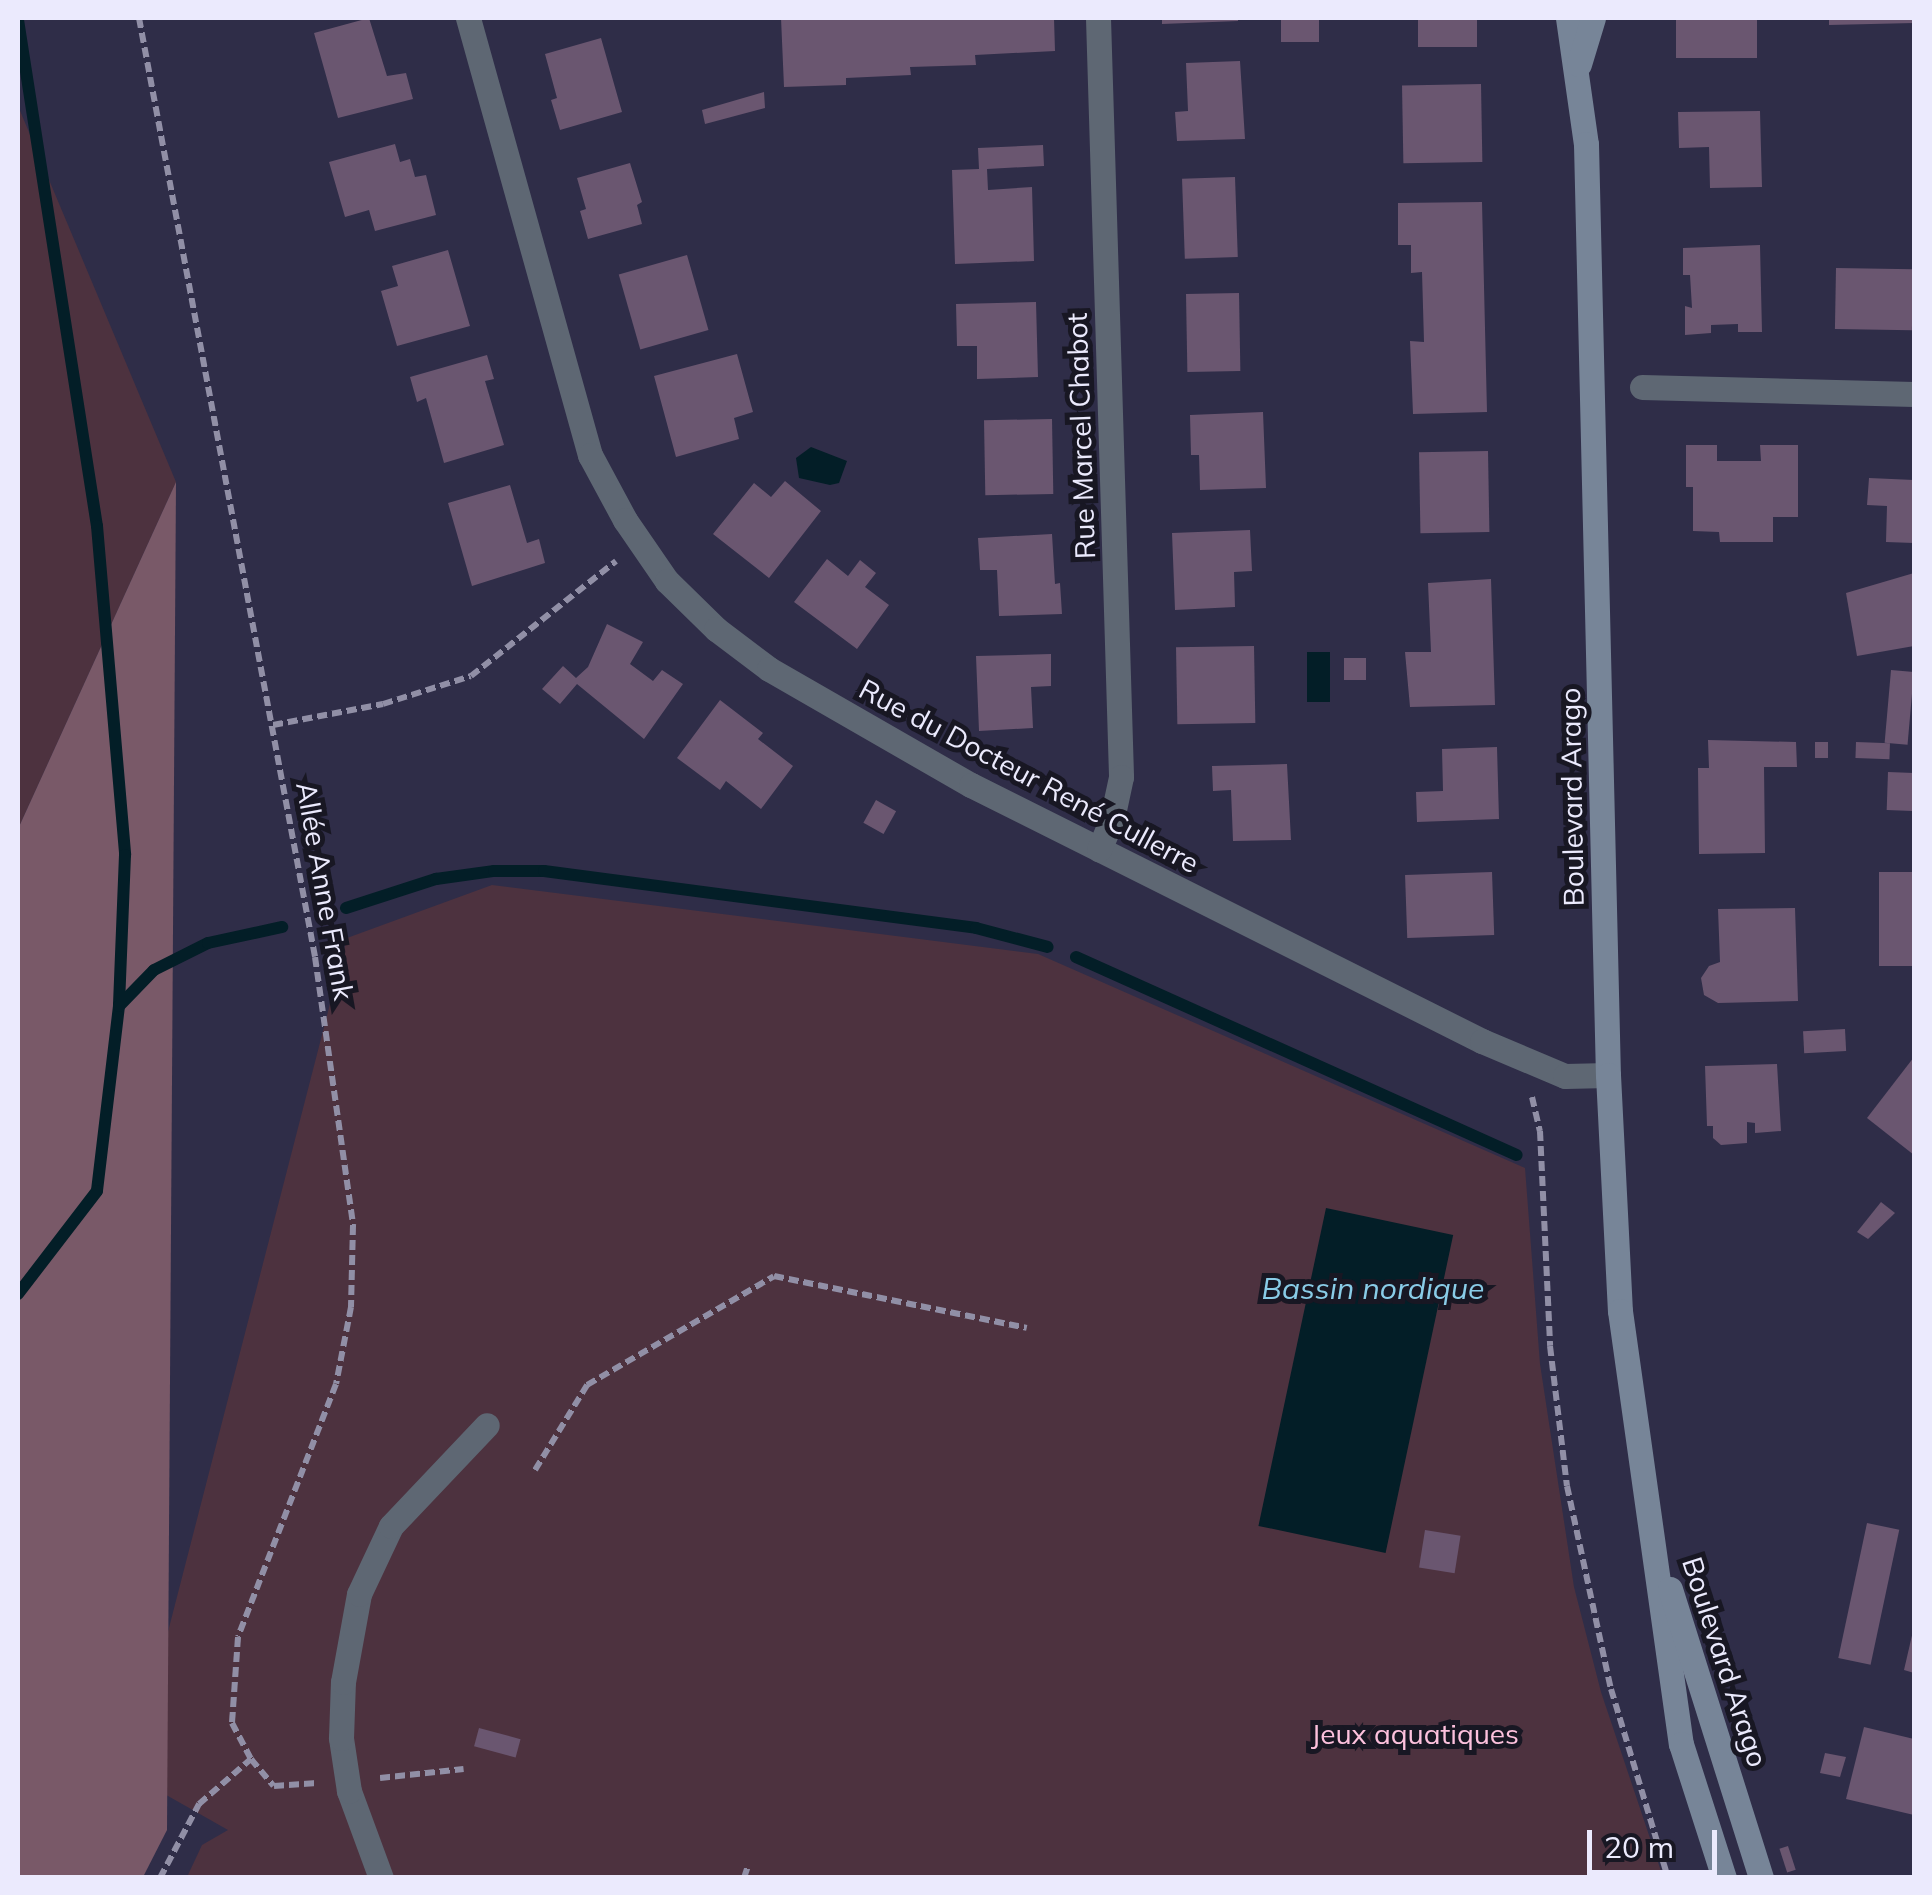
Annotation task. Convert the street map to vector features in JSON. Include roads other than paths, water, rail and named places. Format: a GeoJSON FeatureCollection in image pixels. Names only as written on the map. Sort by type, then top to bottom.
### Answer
{"type":"FeatureCollection","features":[{"type":"Feature","properties":{"kind":"main road","name":"Boulevard Arago"},"geometry":{"type":"LineString","coordinates":[[1568,18],[1586,144],[1608,1075],[1620,1311],[1681,1744],[1724,1878]]}},
{"type":"Feature","properties":{"kind":"main road","name":"Boulevard Arago"},"geometry":{"type":"LineString","coordinates":[[1578,68],[1592,18]]}},
{"type":"Feature","properties":{"kind":"main road","name":"Boulevard Arago"},"geometry":{"type":"LineString","coordinates":[[1649,1522],[1761,1878]]}},
{"type":"Feature","properties":{"kind":"street","name":"Rue du Docteur René Cullerre"},"geometry":{"type":"LineString","coordinates":[[468,18],[590,455],[667,582],[716,628],[769,668],[970,785],[1482,1042],[1565,1076],[1608,1075]]}},
{"type":"Feature","properties":{"kind":"street","name":"Rue Marcel Chabot"},"geometry":{"type":"LineString","coordinates":[[1098,18],[1121,777],[1112,820],[1099,850]]}},
{"type":"Feature","properties":{"kind":"street"},"geometry":{"type":"LineString","coordinates":[[1642,386],[1914,394]]}},
{"type":"Feature","properties":{"kind":"street"},"geometry":{"type":"LineString","coordinates":[[381,1878],[350,1792],[341,1738],[343,1682],[359,1594],[391,1526],[487,1424]]}},
{"type":"Feature","properties":{"kind":"water"},"geometry":{"type":"Polygon","coordinates":[[[811,447],[847,461],[839,483],[830,485],[799,478],[796,458],[811,447]]]}},
{"type":"Feature","properties":{"kind":"water"},"geometry":{"type":"Polygon","coordinates":[[[1307,652],[1330,652],[1330,702],[1307,702],[1307,652]]]}},
{"type":"Feature","properties":{"kind":"water","name":"Bassin nordique"},"geometry":{"type":"Polygon","coordinates":[[[1326,1208],[1453,1235],[1386,1553],[1258,1526],[1326,1208]]]}},
{"type":"Feature","properties":{"kind":"waterway"},"geometry":{"type":"LineString","coordinates":[[18,20],[97,526],[125,855],[119,1006],[97,1191],[18,1294]]}},
{"type":"Feature","properties":{"kind":"waterway"},"geometry":{"type":"LineString","coordinates":[[346,908],[436,879],[494,871],[544,871],[976,928],[1048,947]]}},
{"type":"Feature","properties":{"kind":"waterway"},"geometry":{"type":"LineString","coordinates":[[119,1006],[154,970],[208,943],[282,927]]}},
{"type":"Feature","properties":{"kind":"waterway"},"geometry":{"type":"LineString","coordinates":[[1076,957],[1517,1155]]}},
{"type":"Feature","properties":{"kind":"park label","name":"Jeux aquatiques"},"geometry":{"type":"Point","coordinates":[1415,1734]}}]}
